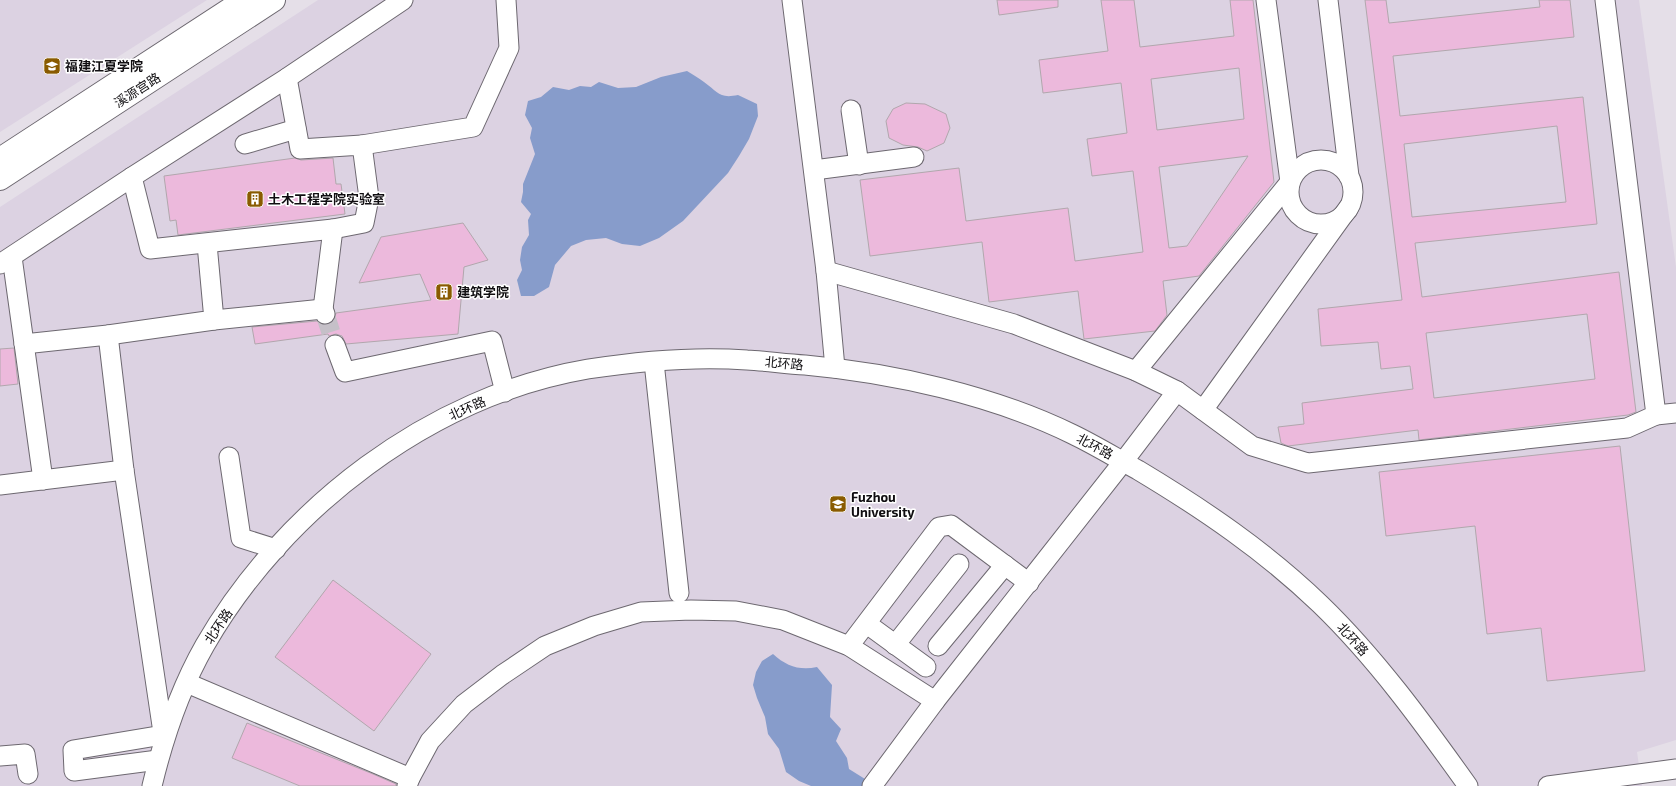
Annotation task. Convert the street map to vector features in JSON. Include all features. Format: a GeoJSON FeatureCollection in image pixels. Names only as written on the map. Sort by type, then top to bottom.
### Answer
{"type":"FeatureCollection","features":[{"type":"Feature","properties":{"kind":"main road","name":"溪源宫路"},"geometry":{"type":"LineString","coordinates":[[0,160],[244,0]]}},
{"type":"Feature","properties":{"kind":"main road","name":"溪源宫路"},"geometry":{"type":"LineString","coordinates":[[0,179],[274,0]]}},
{"type":"Feature","properties":{"kind":"street"},"geometry":{"type":"LineString","coordinates":[[43,480],[24,344],[6,260],[287,78],[403,0]]}},
{"type":"Feature","properties":{"kind":"street"},"geometry":{"type":"LineString","coordinates":[[287,78],[300,149],[362,145],[473,127],[509,48],[506,0]]}},
{"type":"Feature","properties":{"kind":"street"},"geometry":{"type":"LineString","coordinates":[[792,0],[826,271],[835,368]]}},
{"type":"Feature","properties":{"kind":"street"},"geometry":{"type":"LineString","coordinates":[[1136,371],[1290,182],[1266,0]]}},
{"type":"Feature","properties":{"kind":"street"},"geometry":{"type":"LineString","coordinates":[[1203,410],[1349,207],[1352,197],[1352,186],[1349,176],[1328,0]]}},
{"type":"Feature","properties":{"kind":"street"},"geometry":{"type":"LineString","coordinates":[[1605,0],[1656,415]]}},
{"type":"Feature","properties":{"kind":"street"},"geometry":{"type":"LineString","coordinates":[[851,110],[859,165]]}},
{"type":"Feature","properties":{"kind":"street"},"geometry":{"type":"LineString","coordinates":[[245,144],[296,129]]}},
{"type":"Feature","properties":{"kind":"street"},"geometry":{"type":"LineString","coordinates":[[132,177],[150,249],[207,244],[333,229],[364,223],[369,198],[362,145]]}},
{"type":"Feature","properties":{"kind":"street"},"geometry":{"type":"LineString","coordinates":[[814,170],[914,157]]}},
{"type":"Feature","properties":{"kind":"street"},"geometry":{"type":"LineString","coordinates":[[1349,176],[1342,168],[1333,162],[1322,160],[1312,161],[1302,166],[1294,173],[1288,192],[1290,203],[1296,212],[1303,219],[1313,223],[1329,222],[1342,215],[1349,207]]}},
{"type":"Feature","properties":{"kind":"street"},"geometry":{"type":"LineString","coordinates":[[24,344],[108,335],[214,320],[324,311],[333,229]]}},
{"type":"Feature","properties":{"kind":"street"},"geometry":{"type":"LineString","coordinates":[[207,244],[214,320]]}},
{"type":"Feature","properties":{"kind":"street"},"geometry":{"type":"LineString","coordinates":[[826,271],[1014,324],[1136,371],[1177,391],[1252,446],[1308,463],[1627,428],[1656,415],[1676,413]]}},
{"type":"Feature","properties":{"kind":"street"},"geometry":{"type":"LineString","coordinates":[[108,335],[124,470],[163,737],[73,750],[74,771],[158,760]]}},
{"type":"Feature","properties":{"kind":"street"},"geometry":{"type":"LineString","coordinates":[[335,345],[345,372],[492,342],[505,392]]}},
{"type":"Feature","properties":{"kind":"street","name":"北环路"},"geometry":{"type":"LineString","coordinates":[[152,786],[163,737],[204,646],[250,580],[276,549],[304,520],[364,468],[398,444],[469,406],[505,392],[544,380],[585,370],[654,362],[705,359],[745,360],[835,368],[914,382],[1031,416],[1069,432],[1123,462],[1226,525],[1259,550],[1320,603],[1347,632],[1398,693],[1468,786]]}},
{"type":"Feature","properties":{"kind":"street"},"geometry":{"type":"LineString","coordinates":[[654,362],[679,593]]}},
{"type":"Feature","properties":{"kind":"street"},"geometry":{"type":"LineString","coordinates":[[876,781],[935,701],[1029,583],[1177,391]]}},
{"type":"Feature","properties":{"kind":"street"},"geometry":{"type":"LineString","coordinates":[[229,457],[241,538],[276,549]]}},
{"type":"Feature","properties":{"kind":"street"},"geometry":{"type":"LineString","coordinates":[[0,485],[124,470]]}},
{"type":"Feature","properties":{"kind":"street"},"geometry":{"type":"LineString","coordinates":[[849,646],[939,527],[950,525],[1029,583]]}},
{"type":"Feature","properties":{"kind":"street"},"geometry":{"type":"LineString","coordinates":[[895,644],[959,564]]}},
{"type":"Feature","properties":{"kind":"street"},"geometry":{"type":"LineString","coordinates":[[938,646],[1004,565]]}},
{"type":"Feature","properties":{"kind":"street"},"geometry":{"type":"LineString","coordinates":[[187,683],[408,782],[430,741],[464,704],[502,675],[545,646],[594,626],[641,612],[691,610],[736,611],[783,620],[849,646],[935,701]]}},
{"type":"Feature","properties":{"kind":"street"},"geometry":{"type":"LineString","coordinates":[[866,624],[926,667]]}},
{"type":"Feature","properties":{"kind":"street"},"geometry":{"type":"LineString","coordinates":[[0,756],[24,754],[28,774]]}},
{"type":"Feature","properties":{"kind":"street"},"geometry":{"type":"LineString","coordinates":[[1548,786],[1676,769]]}},
{"type":"Feature","properties":{"kind":"shaded area","name":"福建江夏学院"},"geometry":{"type":"Polygon","coordinates":[[[0,0],[207,0],[0,132],[0,0]]]}},
{"type":"Feature","properties":{"kind":"shaded area","name":"Fuzhou University"},"geometry":{"type":"Polygon","coordinates":[[[318,0],[1639,0],[1676,267],[1676,740],[1637,752],[1642,786],[0,786],[0,207],[318,0]]]}},
{"type":"Feature","properties":{"kind":"water"},"geometry":{"type":"Polygon","coordinates":[[[687,71],[719,94],[727,96],[738,95],[757,104],[758,116],[749,139],[728,173],[683,221],[659,238],[640,246],[622,244],[606,238],[586,240],[571,246],[555,265],[549,287],[534,296],[521,296],[517,280],[522,270],[520,260],[522,247],[529,235],[528,220],[531,214],[521,202],[523,184],[535,154],[530,138],[532,128],[525,115],[528,101],[541,97],[553,87],[569,90],[580,86],[591,87],[599,82],[618,88],[636,87],[661,77],[687,71]]]}},
{"type":"Feature","properties":{"kind":"water"},"geometry":{"type":"Polygon","coordinates":[[[773,654],[783,662],[799,668],[817,667],[832,685],[830,717],[841,729],[836,741],[847,758],[849,769],[865,779],[871,786],[811,786],[799,781],[786,772],[779,749],[768,734],[765,717],[753,685],[756,672],[762,661],[773,654]]]}},
{"type":"Feature","properties":{"kind":"building"},"geometry":{"type":"Polygon","coordinates":[[[997,0],[1058,0],[1058,7],[999,15],[997,0]]]}},
{"type":"Feature","properties":{"kind":"building"},"geometry":{"type":"Polygon","coordinates":[[[1101,0],[1134,0],[1140,47],[1234,36],[1230,0],[1253,0],[1274,182],[1199,276],[1163,281],[1167,315],[1155,331],[1084,339],[1078,291],[989,302],[982,242],[870,256],[860,180],[959,168],[966,221],[1068,208],[1075,261],[1143,252],[1133,171],[1092,176],[1087,139],[1127,133],[1121,83],[1043,93],[1039,60],[1108,51],[1101,0]],[[1239,68],[1151,79],[1157,130],[1244,119],[1239,68]],[[1248,156],[1159,167],[1169,248],[1187,246],[1248,156]]]}},
{"type":"Feature","properties":{"kind":"building"},"geometry":{"type":"Polygon","coordinates":[[[1365,0],[1386,0],[1389,23],[1540,7],[1539,0],[1570,0],[1574,37],[1393,56],[1400,116],[1583,97],[1597,224],[1415,243],[1422,297],[1619,272],[1636,412],[1628,415],[1419,440],[1418,430],[1288,446],[1281,443],[1278,427],[1304,424],[1302,403],[1413,389],[1410,366],[1381,369],[1378,342],[1321,346],[1318,309],[1402,300],[1365,0]],[[1557,126],[1404,144],[1412,217],[1566,202],[1557,126]],[[1587,314],[1426,333],[1434,398],[1595,379],[1587,314]]]}},
{"type":"Feature","properties":{"kind":"building"},"geometry":{"type":"Polygon","coordinates":[[[906,103],[925,104],[946,114],[950,128],[944,143],[927,151],[918,147],[903,145],[889,138],[886,121],[893,109],[906,103]]]}},
{"type":"Feature","properties":{"kind":"building","name":"土木工程学院实验室"},"geometry":{"type":"Polygon","coordinates":[[[295,158],[301,160],[333,158],[336,184],[341,184],[345,214],[178,235],[176,220],[170,221],[164,176],[295,158]]]}},
{"type":"Feature","properties":{"kind":"building","name":"建筑学院"},"geometry":{"type":"Polygon","coordinates":[[[463,223],[488,260],[464,267],[458,334],[346,344],[342,336],[336,334],[329,336],[328,334],[255,344],[252,327],[317,321],[323,325],[329,324],[334,320],[336,313],[431,300],[420,274],[359,283],[381,237],[463,223]]]}},
{"type":"Feature","properties":{"kind":"building"},"geometry":{"type":"Polygon","coordinates":[[[14,348],[18,384],[0,386],[0,349],[14,348]]]}},
{"type":"Feature","properties":{"kind":"building"},"geometry":{"type":"Polygon","coordinates":[[[1620,446],[1645,671],[1547,681],[1541,628],[1487,634],[1475,526],[1386,536],[1379,472],[1620,446]]]}},
{"type":"Feature","properties":{"kind":"building"},"geometry":{"type":"Polygon","coordinates":[[[333,580],[431,654],[374,731],[275,657],[333,580]]]}},
{"type":"Feature","properties":{"kind":"building"},"geometry":{"type":"Polygon","coordinates":[[[247,723],[373,774],[396,784],[396,786],[300,786],[232,758],[247,723]]]}},
{"type":"Feature","properties":{"kind":"tunnel"},"geometry":{"type":"LineString","coordinates":[[325,314],[335,345]]}},
{"type":"Feature","properties":{"kind":"place","name":"福建江夏学院"},"geometry":{"type":"Point","coordinates":[52,66]}},
{"type":"Feature","properties":{"kind":"place","name":"土木工程学院实验室"},"geometry":{"type":"Point","coordinates":[255,199]}},
{"type":"Feature","properties":{"kind":"place","name":"建筑学院"},"geometry":{"type":"Point","coordinates":[444,292]}},
{"type":"Feature","properties":{"kind":"place","name":"Fuzhou University"},"geometry":{"type":"Point","coordinates":[838,504]}}]}
